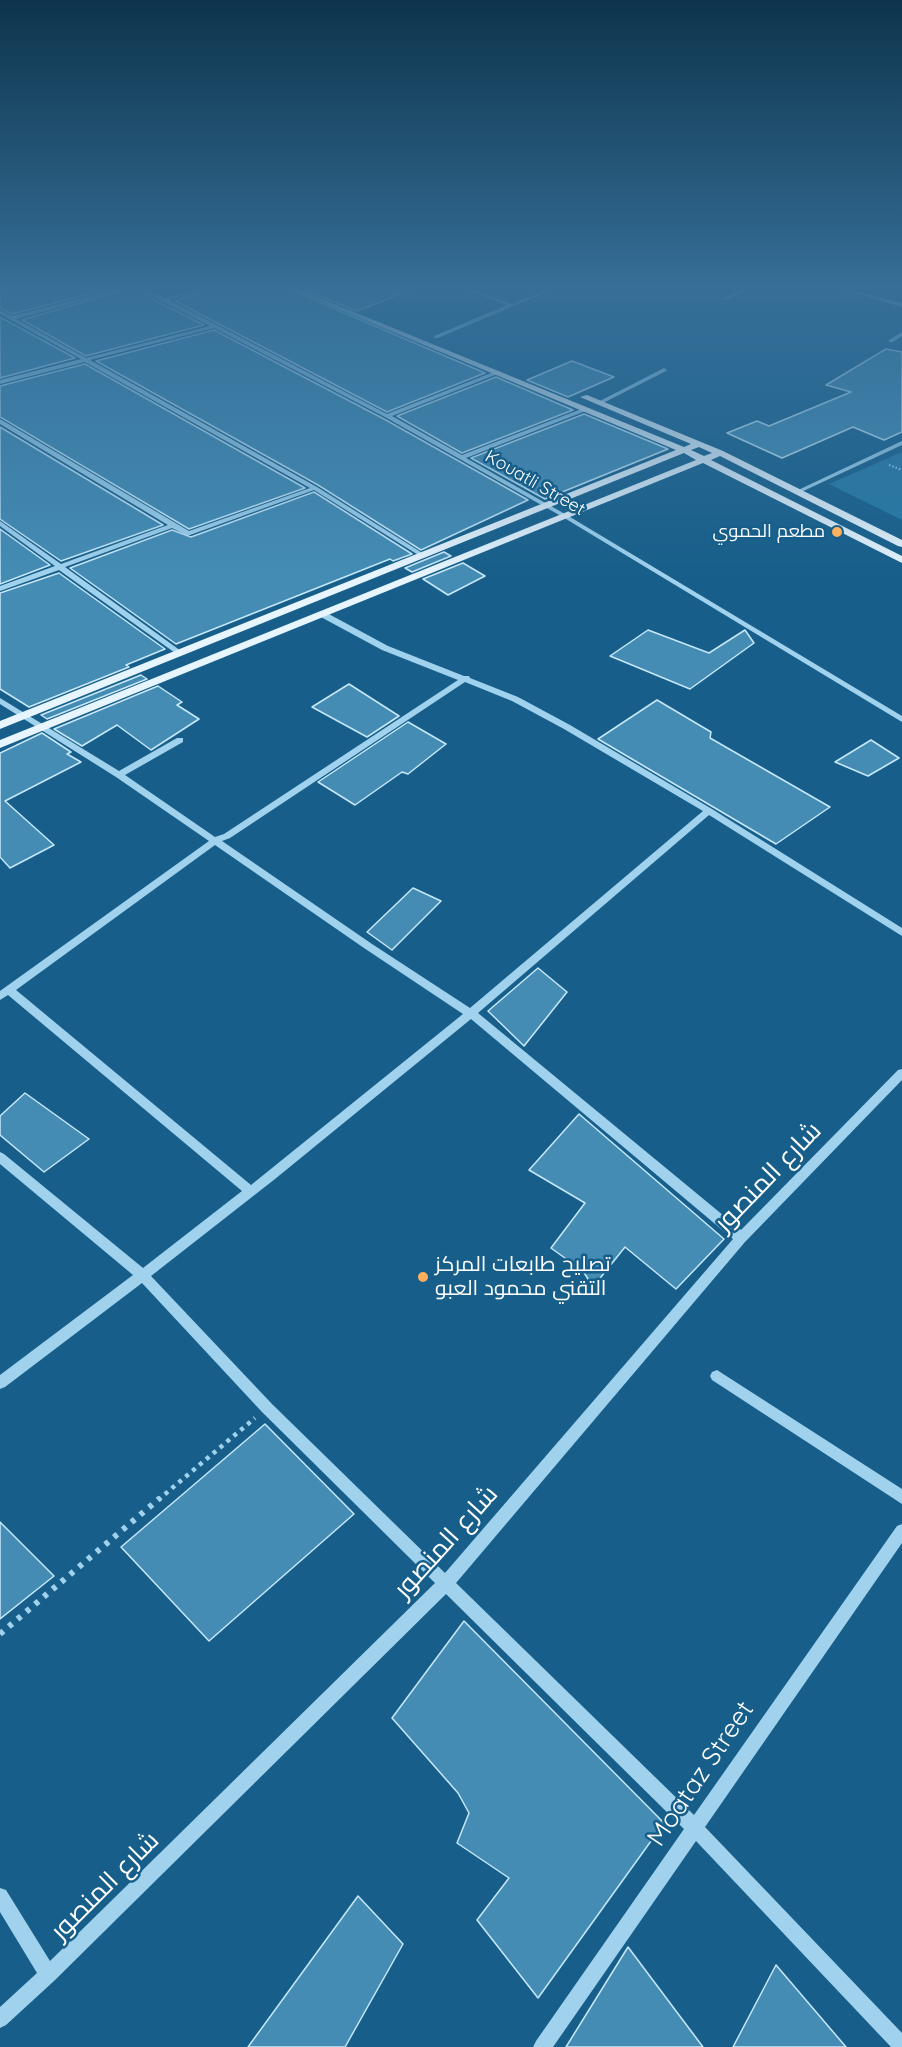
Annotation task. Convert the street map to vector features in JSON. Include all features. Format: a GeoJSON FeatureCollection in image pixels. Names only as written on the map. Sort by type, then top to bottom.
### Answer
{"type":"FeatureCollection","features":[{"type":"Feature","properties":{"kind":"main road"},"geometry":{"type":"LineString","coordinates":[[528,385],[684,450],[902,561]]}},
{"type":"Feature","properties":{"kind":"main road"},"geometry":{"type":"LineString","coordinates":[[577,394],[720,453],[902,544]]}},
{"type":"Feature","properties":{"kind":"main road"},"geometry":{"type":"LineString","coordinates":[[0,725],[22,714],[699,444]]}},
{"type":"Feature","properties":{"kind":"main road"},"geometry":{"type":"LineString","coordinates":[[0,744],[720,453]]}},
{"type":"Feature","properties":{"kind":"street"},"geometry":{"type":"LineString","coordinates":[[127,385],[315,488],[422,555]]}},
{"type":"Feature","properties":{"kind":"street","name":"Kouatli Street"},"geometry":{"type":"LineString","coordinates":[[327,385],[563,515],[902,720]]}},
{"type":"Feature","properties":{"kind":"street"},"geometry":{"type":"LineString","coordinates":[[387,416],[466,385]]}},
{"type":"Feature","properties":{"kind":"street"},"geometry":{"type":"LineString","coordinates":[[599,403],[635,385]]}},
{"type":"Feature","properties":{"kind":"street"},"geometry":{"type":"LineString","coordinates":[[461,458],[586,409]]}},
{"type":"Feature","properties":{"kind":"street"},"geometry":{"type":"LineString","coordinates":[[0,421],[188,534],[315,488]]}},
{"type":"Feature","properties":{"kind":"street"},"geometry":{"type":"LineString","coordinates":[[797,492],[902,443]]}},
{"type":"Feature","properties":{"kind":"street"},"geometry":{"type":"LineString","coordinates":[[0,523],[178,653]]}},
{"type":"Feature","properties":{"kind":"street"},"geometry":{"type":"LineString","coordinates":[[0,589],[173,525]]}},
{"type":"Feature","properties":{"kind":"street"},"geometry":{"type":"LineString","coordinates":[[322,614],[386,648],[515,699],[567,727],[709,811],[901,931]]}},
{"type":"Feature","properties":{"kind":"street"},"geometry":{"type":"LineString","coordinates":[[250,1191],[4,993],[216,840],[227,836],[466,678]]}},
{"type":"Feature","properties":{"kind":"street"},"geometry":{"type":"LineString","coordinates":[[0,700],[119,775],[470,1013],[741,1238]]}},
{"type":"Feature","properties":{"kind":"street"},"geometry":{"type":"LineString","coordinates":[[119,775],[180,740]]}},
{"type":"Feature","properties":{"kind":"street"},"geometry":{"type":"LineString","coordinates":[[0,1383],[144,1277],[566,935],[709,811]]}},
{"type":"Feature","properties":{"kind":"street","name":"شارع المنصور"},"geometry":{"type":"LineString","coordinates":[[0,2019],[48,1975],[445,1584],[741,1238],[902,1073]]}},
{"type":"Feature","properties":{"kind":"street"},"geometry":{"type":"LineString","coordinates":[[0,1157],[144,1277],[267,1408],[694,1827],[902,2046]]}},
{"type":"Feature","properties":{"kind":"street"},"geometry":{"type":"LineString","coordinates":[[717,1377],[902,1497]]}},
{"type":"Feature","properties":{"kind":"street","name":"Moataz Street"},"geometry":{"type":"LineString","coordinates":[[542,2047],[902,1530]]}},
{"type":"Feature","properties":{"kind":"street"},"geometry":{"type":"LineString","coordinates":[[0,1896],[48,1975]]}},
{"type":"Feature","properties":{"kind":"path"},"geometry":{"type":"LineString","coordinates":[[889,464],[902,470]]}},
{"type":"Feature","properties":{"kind":"path"},"geometry":{"type":"LineString","coordinates":[[895,467],[902,464]]}},
{"type":"Feature","properties":{"kind":"path"},"geometry":{"type":"LineString","coordinates":[[0,1634],[267,1408]]}},
{"type":"Feature","properties":{"kind":"shaded area"},"geometry":{"type":"Polygon","coordinates":[[[902,452],[902,520],[829,484],[902,452]]]}},
{"type":"Feature","properties":{"kind":"building"},"geometry":{"type":"Polygon","coordinates":[[[121,385],[305,488],[189,529],[0,417],[0,386],[121,385]]]}},
{"type":"Feature","properties":{"kind":"building"},"geometry":{"type":"Polygon","coordinates":[[[138,385],[318,385],[528,500],[421,550],[318,485],[138,385]]]}},
{"type":"Feature","properties":{"kind":"building"},"geometry":{"type":"Polygon","coordinates":[[[335,385],[456,385],[387,412],[335,385]]]}},
{"type":"Feature","properties":{"kind":"building"},"geometry":{"type":"Polygon","coordinates":[[[477,385],[514,385],[573,410],[462,453],[397,416],[477,385]]]}},
{"type":"Feature","properties":{"kind":"building"},"geometry":{"type":"Polygon","coordinates":[[[538,385],[597,385],[568,397],[538,385]]]}},
{"type":"Feature","properties":{"kind":"building"},"geometry":{"type":"Polygon","coordinates":[[[826,385],[902,385],[902,432],[884,440],[853,427],[782,458],[727,433],[757,421],[769,426],[851,392],[826,385]]]}},
{"type":"Feature","properties":{"kind":"building"},"geometry":{"type":"Polygon","coordinates":[[[584,414],[668,449],[545,499],[471,458],[584,414]]]}},
{"type":"Feature","properties":{"kind":"building"},"geometry":{"type":"Polygon","coordinates":[[[0,427],[163,525],[61,561],[0,519],[0,427]]]}},
{"type":"Feature","properties":{"kind":"building"},"geometry":{"type":"Polygon","coordinates":[[[314,492],[412,554],[393,561],[390,559],[176,644],[70,568],[172,530],[191,537],[314,492]]]}},
{"type":"Feature","properties":{"kind":"building"},"geometry":{"type":"Polygon","coordinates":[[[0,529],[50,565],[0,584],[0,529]]]}},
{"type":"Feature","properties":{"kind":"building"},"geometry":{"type":"Polygon","coordinates":[[[444,552],[451,556],[412,572],[405,568],[444,552]]]}},
{"type":"Feature","properties":{"kind":"building"},"geometry":{"type":"Polygon","coordinates":[[[463,563],[485,576],[448,595],[423,579],[463,563]]]}},
{"type":"Feature","properties":{"kind":"building"},"geometry":{"type":"Polygon","coordinates":[[[59,573],[165,649],[126,665],[129,667],[29,707],[0,689],[0,593],[59,573]]]}},
{"type":"Feature","properties":{"kind":"building"},"geometry":{"type":"Polygon","coordinates":[[[648,630],[709,653],[745,630],[754,643],[690,689],[610,656],[648,630]]]}},
{"type":"Feature","properties":{"kind":"building"},"geometry":{"type":"Polygon","coordinates":[[[141,675],[147,679],[47,719],[41,715],[141,675]]]}},
{"type":"Feature","properties":{"kind":"building"},"geometry":{"type":"Polygon","coordinates":[[[349,684],[399,716],[367,737],[312,707],[349,684]]]}},
{"type":"Feature","properties":{"kind":"building"},"geometry":{"type":"Polygon","coordinates":[[[158,686],[182,702],[177,705],[199,719],[151,750],[117,725],[82,746],[54,729],[158,686]]]}},
{"type":"Feature","properties":{"kind":"building"},"geometry":{"type":"Polygon","coordinates":[[[657,700],[711,732],[710,738],[830,807],[776,844],[598,739],[657,700]]]}},
{"type":"Feature","properties":{"kind":"building"},"geometry":{"type":"Polygon","coordinates":[[[408,722],[446,744],[408,774],[402,772],[355,805],[318,782],[408,722]]]}},
{"type":"Feature","properties":{"kind":"building"},"geometry":{"type":"Polygon","coordinates":[[[42,733],[71,752],[67,754],[81,762],[5,801],[54,845],[10,868],[0,857],[0,753],[42,733]]]}},
{"type":"Feature","properties":{"kind":"building"},"geometry":{"type":"Polygon","coordinates":[[[871,740],[899,758],[868,776],[835,762],[871,740]]]}},
{"type":"Feature","properties":{"kind":"building"},"geometry":{"type":"Polygon","coordinates":[[[413,888],[441,901],[392,950],[367,932],[413,888]]]}},
{"type":"Feature","properties":{"kind":"building"},"geometry":{"type":"Polygon","coordinates":[[[538,968],[567,992],[524,1046],[488,1011],[538,968]]]}},
{"type":"Feature","properties":{"kind":"building"},"geometry":{"type":"Polygon","coordinates":[[[25,1093],[89,1139],[44,1172],[0,1135],[0,1116],[25,1093]]]}},
{"type":"Feature","properties":{"kind":"building"},"geometry":{"type":"Polygon","coordinates":[[[579,1114],[724,1239],[676,1289],[625,1247],[593,1287],[583,1271],[551,1248],[585,1203],[529,1170],[579,1114]]]}},
{"type":"Feature","properties":{"kind":"building"},"geometry":{"type":"Polygon","coordinates":[[[265,1424],[354,1514],[209,1641],[121,1547],[265,1424]]]}},
{"type":"Feature","properties":{"kind":"building"},"geometry":{"type":"Polygon","coordinates":[[[0,1522],[54,1576],[0,1619],[0,1522]]]}},
{"type":"Feature","properties":{"kind":"building"},"geometry":{"type":"Polygon","coordinates":[[[464,1621],[664,1823],[538,1998],[477,1920],[509,1878],[457,1843],[469,1813],[458,1793],[392,1718],[464,1621]]]}},
{"type":"Feature","properties":{"kind":"building"},"geometry":{"type":"Polygon","coordinates":[[[358,1896],[403,1944],[345,2047],[248,2047],[358,1896]]]}},
{"type":"Feature","properties":{"kind":"building"},"geometry":{"type":"Polygon","coordinates":[[[628,1947],[703,2047],[566,2047],[628,1947]]]}},
{"type":"Feature","properties":{"kind":"building"},"geometry":{"type":"Polygon","coordinates":[[[776,1965],[846,2047],[733,2047],[776,1965]]]}},
{"type":"Feature","properties":{"kind":"place","name":"مطعم الحموي"},"geometry":{"type":"Point","coordinates":[837,532]}},
{"type":"Feature","properties":{"kind":"place","name":"تصليح طابعات المركز التقني محمود العبو"},"geometry":{"type":"Point","coordinates":[423,1277]}}]}
